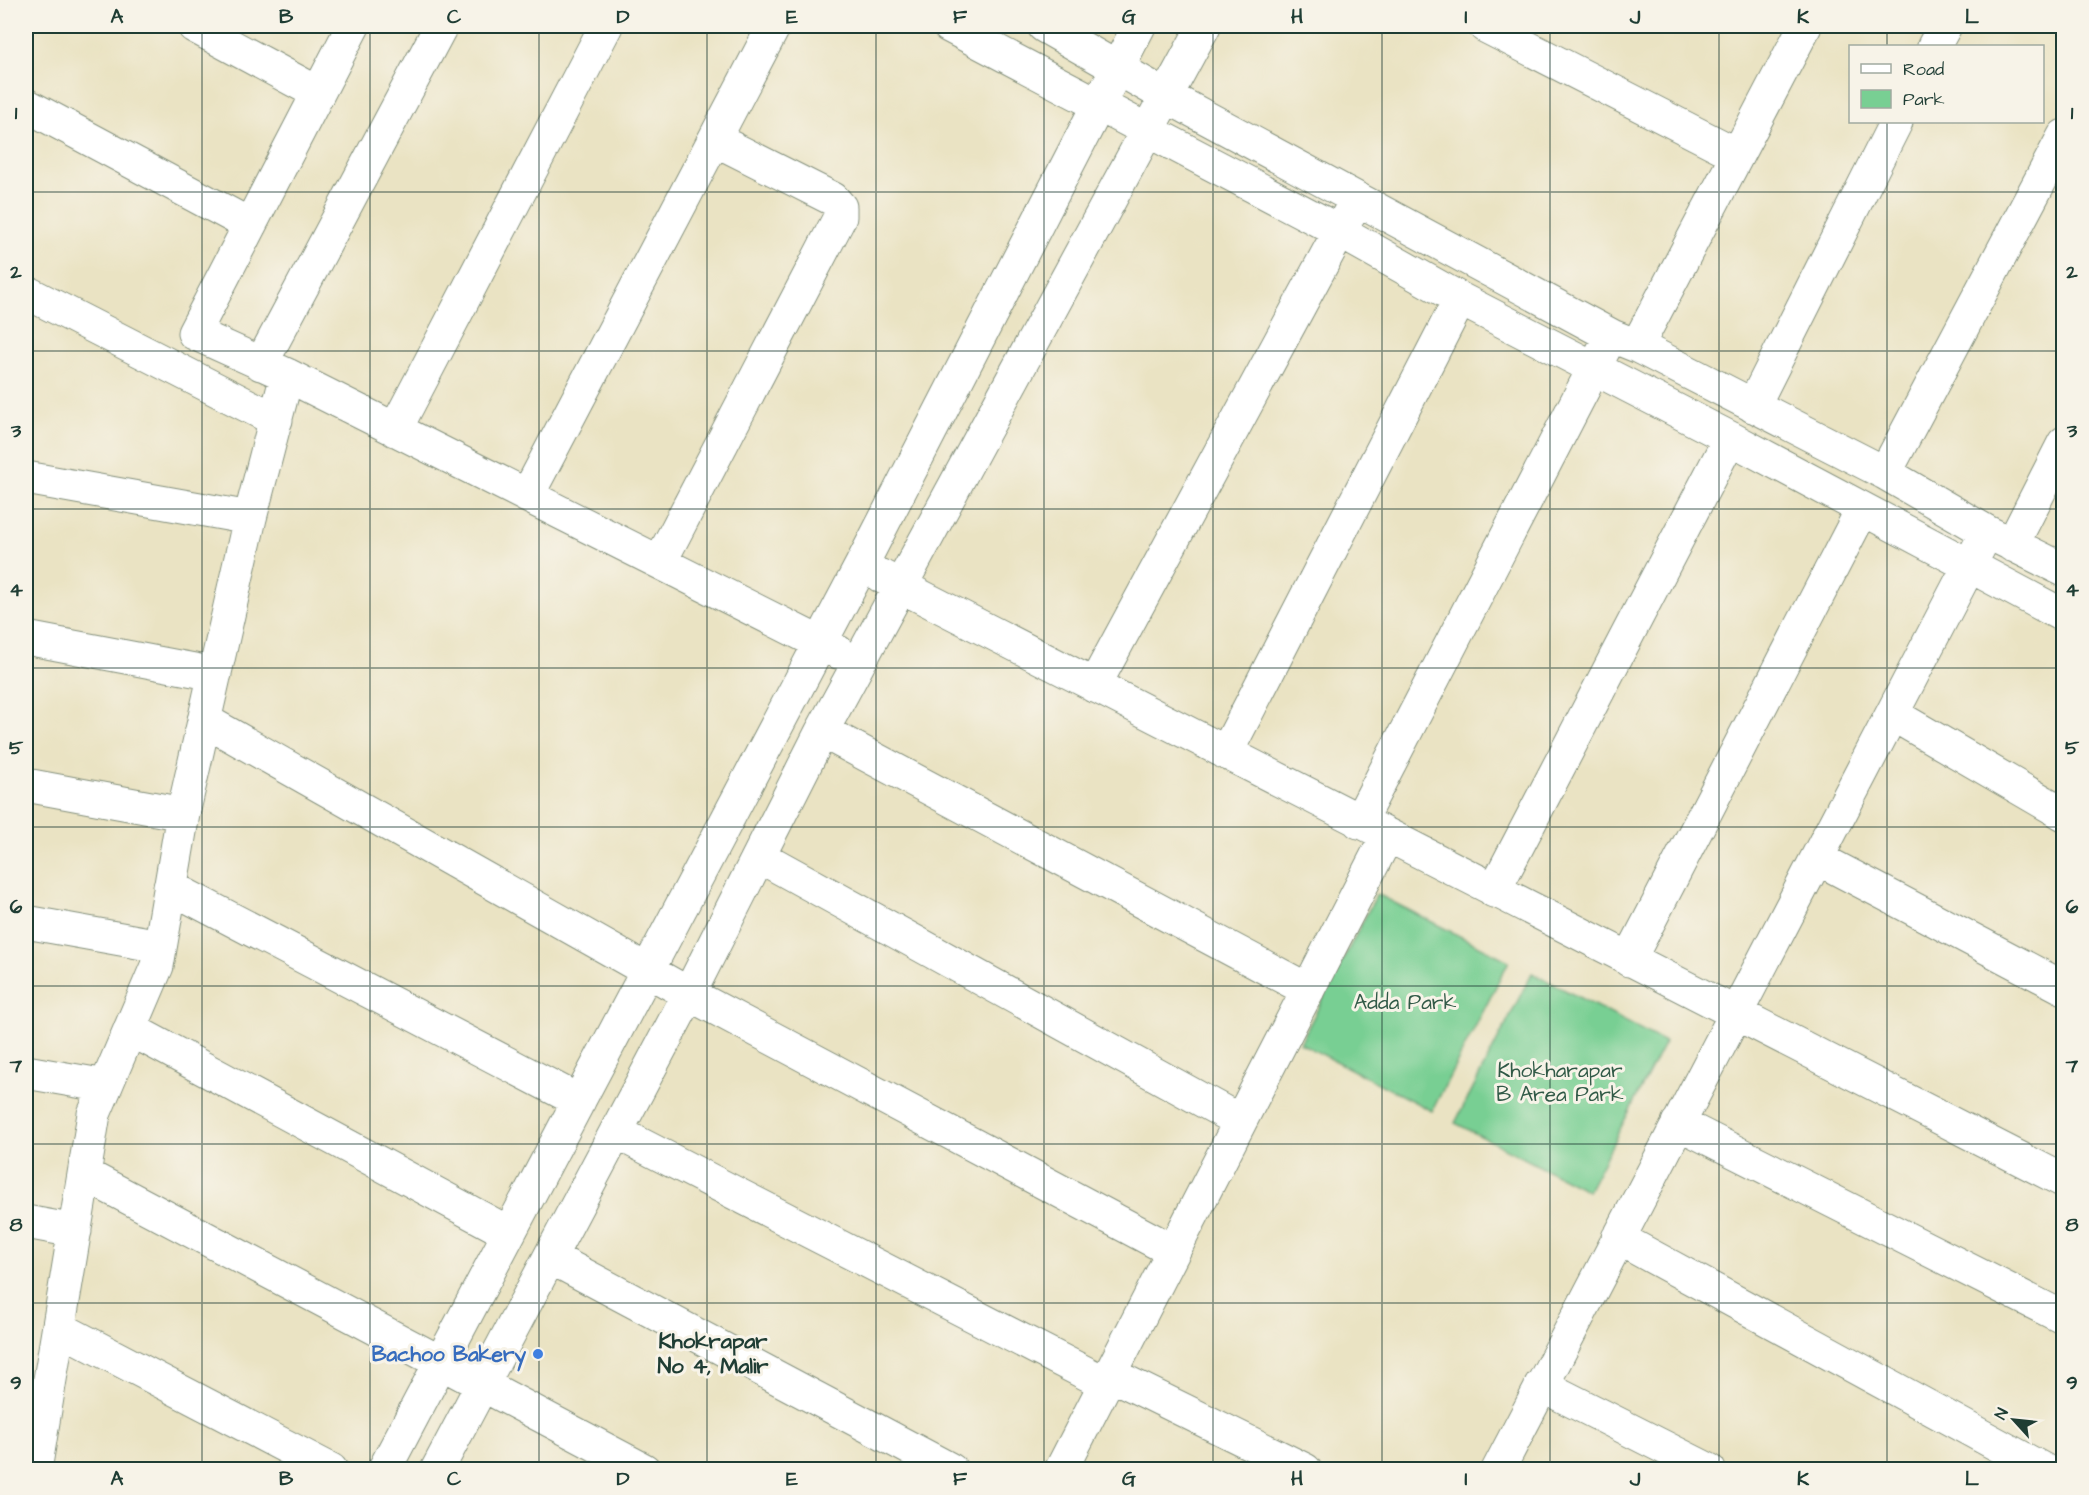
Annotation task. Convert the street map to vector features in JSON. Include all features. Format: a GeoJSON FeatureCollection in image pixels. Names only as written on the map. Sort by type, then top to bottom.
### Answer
{"type":"FeatureCollection","features":[{"type":"Feature","properties":{"kind":"street"},"geometry":{"type":"LineString","coordinates":[[194,26],[318,93]]}},
{"type":"Feature","properties":{"kind":"street"},"geometry":{"type":"LineString","coordinates":[[353,26],[194,333],[274,369],[859,663]]}},
{"type":"Feature","properties":{"kind":"street"},"geometry":{"type":"LineString","coordinates":[[35,1470],[38,1382],[59,1328],[94,1114],[157,966],[183,814],[250,518],[276,420],[274,369],[441,26]]}},
{"type":"Feature","properties":{"kind":"street"},"geometry":{"type":"LineString","coordinates":[[395,430],[606,26]]}},
{"type":"Feature","properties":{"kind":"street"},"geometry":{"type":"LineString","coordinates":[[527,496],[774,26]]}},
{"type":"Feature","properties":{"kind":"street"},"geometry":{"type":"LineString","coordinates":[[949,26],[1339,231],[1460,299],[1730,438],[2064,616]]}},
{"type":"Feature","properties":{"kind":"street"},"geometry":{"type":"LineString","coordinates":[[1044,26],[1115,68],[1356,200],[1624,341],[1886,473],[1999,538],[2064,570]]}},
{"type":"Feature","properties":{"kind":"street"},"geometry":{"type":"LineString","coordinates":[[384,1470],[861,566],[1115,68],[1139,26]]}},
{"type":"Feature","properties":{"kind":"street"},"geometry":{"type":"LineString","coordinates":[[436,1470],[689,994],[822,731],[1204,26]]}},
{"type":"Feature","properties":{"kind":"street"},"geometry":{"type":"LineString","coordinates":[[1485,26],[1736,154]]}},
{"type":"Feature","properties":{"kind":"street"},"geometry":{"type":"LineString","coordinates":[[1359,822],[1592,368],[1624,341],[1736,154],[1805,26]]}},
{"type":"Feature","properties":{"kind":"street"},"geometry":{"type":"LineString","coordinates":[[1935,45],[1945,26]]}},
{"type":"Feature","properties":{"kind":"street"},"geometry":{"type":"LineString","coordinates":[[26,105],[250,225]]}},
{"type":"Feature","properties":{"kind":"street"},"geometry":{"type":"LineString","coordinates":[[1753,406],[1895,123]]}},
{"type":"Feature","properties":{"kind":"street"},"geometry":{"type":"LineString","coordinates":[[1886,473],[2064,136]]}},
{"type":"Feature","properties":{"kind":"street"},"geometry":{"type":"LineString","coordinates":[[660,562],[840,217],[840,207],[833,200],[716,140]]}},
{"type":"Feature","properties":{"kind":"street"},"geometry":{"type":"LineString","coordinates":[[1094,686],[1356,200]]}},
{"type":"Feature","properties":{"kind":"street"},"geometry":{"type":"LineString","coordinates":[[26,292],[276,420]]}},
{"type":"Feature","properties":{"kind":"street"},"geometry":{"type":"LineString","coordinates":[[1226,753],[1460,299]]}},
{"type":"Feature","properties":{"kind":"street"},"geometry":{"type":"LineString","coordinates":[[1494,891],[1730,438]]}},
{"type":"Feature","properties":{"kind":"street"},"geometry":{"type":"LineString","coordinates":[[1498,1470],[1969,567],[1999,538],[2064,443]]}},
{"type":"Feature","properties":{"kind":"street"},"geometry":{"type":"LineString","coordinates":[[26,478],[250,518]]}},
{"type":"Feature","properties":{"kind":"street"},"geometry":{"type":"LineString","coordinates":[[1629,960],[1862,510]]}},
{"type":"Feature","properties":{"kind":"street"},"geometry":{"type":"LineString","coordinates":[[861,566],[2064,1181]]}},
{"type":"Feature","properties":{"kind":"street"},"geometry":{"type":"LineString","coordinates":[[26,639],[215,674]]}},
{"type":"Feature","properties":{"kind":"street"},"geometry":{"type":"LineString","coordinates":[[1892,714],[2064,814]]}},
{"type":"Feature","properties":{"kind":"street"},"geometry":{"type":"LineString","coordinates":[[204,720],[689,994],[1173,1251]]}},
{"type":"Feature","properties":{"kind":"street"},"geometry":{"type":"LineString","coordinates":[[822,731],[1308,990]]}},
{"type":"Feature","properties":{"kind":"street"},"geometry":{"type":"LineString","coordinates":[[26,785],[183,814]]}},
{"type":"Feature","properties":{"kind":"street"},"geometry":{"type":"LineString","coordinates":[[1061,1470],[1388,836]]}},
{"type":"Feature","properties":{"kind":"street"},"geometry":{"type":"LineString","coordinates":[[759,856],[1240,1121]]}},
{"type":"Feature","properties":{"kind":"street"},"geometry":{"type":"LineString","coordinates":[[1817,858],[2064,988]]}},
{"type":"Feature","properties":{"kind":"street"},"geometry":{"type":"LineString","coordinates":[[170,887],[579,1101]]}},
{"type":"Feature","properties":{"kind":"street"},"geometry":{"type":"LineString","coordinates":[[26,922],[160,946]]}},
{"type":"Feature","properties":{"kind":"street"},"geometry":{"type":"LineString","coordinates":[[130,1029],[509,1233]]}},
{"type":"Feature","properties":{"kind":"street"},"geometry":{"type":"LineString","coordinates":[[26,1072],[106,1086]]}},
{"type":"Feature","properties":{"kind":"street"},"geometry":{"type":"LineString","coordinates":[[1678,1123],[2064,1318]]}},
{"type":"Feature","properties":{"kind":"street"},"geometry":{"type":"LineString","coordinates":[[616,1132],[1108,1379],[1305,1470]]}},
{"type":"Feature","properties":{"kind":"street"},"geometry":{"type":"LineString","coordinates":[[84,1174],[441,1360],[644,1470]]}},
{"type":"Feature","properties":{"kind":"street"},"geometry":{"type":"LineString","coordinates":[[26,1222],[75,1231]]}},
{"type":"Feature","properties":{"kind":"street"},"geometry":{"type":"LineString","coordinates":[[1618,1238],[2044,1470]]}},
{"type":"Feature","properties":{"kind":"street"},"geometry":{"type":"LineString","coordinates":[[550,1257],[951,1470]]}},
{"type":"Feature","properties":{"kind":"street"},"geometry":{"type":"LineString","coordinates":[[59,1328],[331,1470]]}},
{"type":"Feature","properties":{"kind":"street"},"geometry":{"type":"LineString","coordinates":[[1541,1385],[1710,1470]]}},
{"type":"Feature","properties":{"kind":"green space","name":"Adda Park"},"geometry":{"type":"Polygon","coordinates":[[[1377,894],[1509,961],[1432,1111],[1300,1043],[1377,894]]]}},
{"type":"Feature","properties":{"kind":"green space","name":"Khokharapar B Area Park"},"geometry":{"type":"Polygon","coordinates":[[[1532,973],[1665,1042],[1588,1191],[1455,1123],[1532,973]]]}},
{"type":"Feature","properties":{"kind":"place","name":"Bachoo Bakery"},"geometry":{"type":"Point","coordinates":[538,1354]}},
{"type":"Feature","properties":{"kind":"district","name":"Khokrapar No 4, Malir"},"geometry":{"type":"Point","coordinates":[713,1352]}}]}
